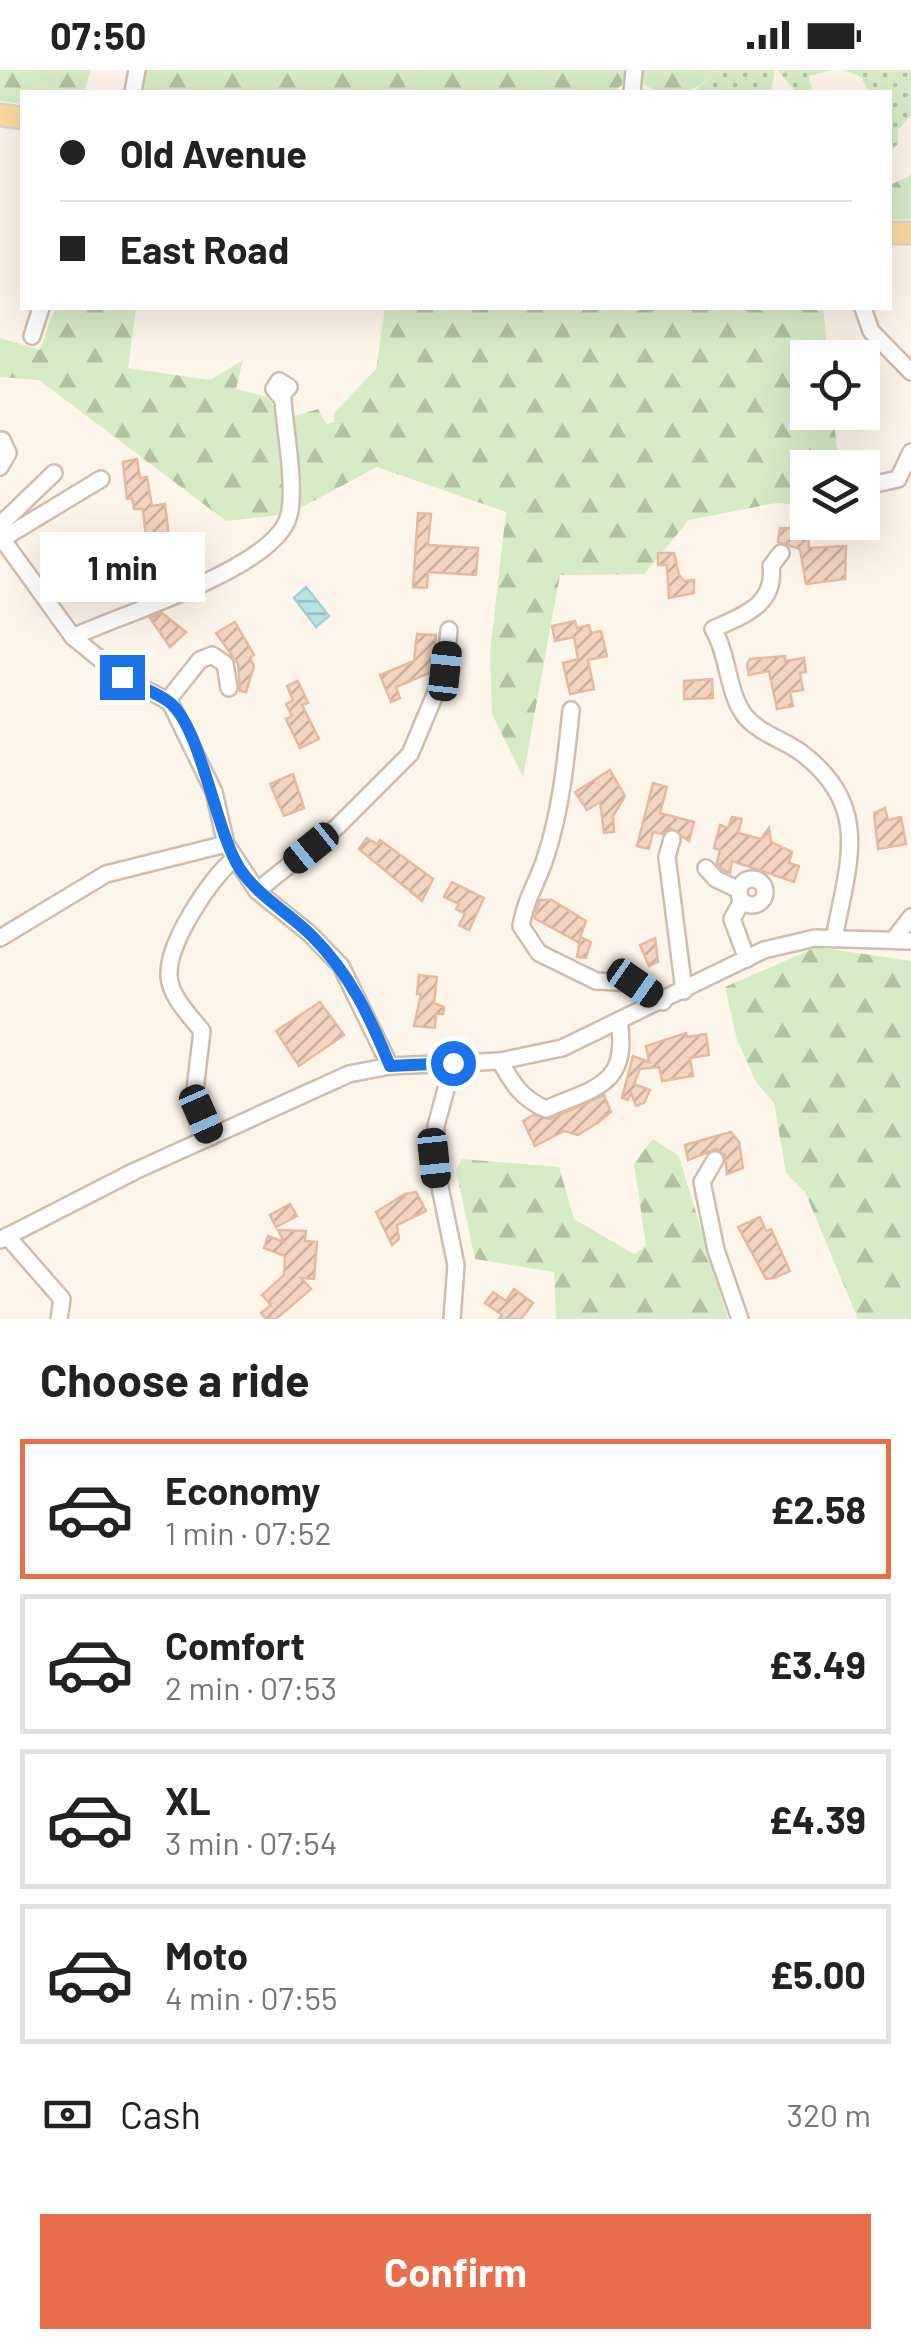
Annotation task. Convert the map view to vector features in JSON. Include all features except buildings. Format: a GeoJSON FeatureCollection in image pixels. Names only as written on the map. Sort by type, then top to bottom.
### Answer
{"type":"FeatureCollection","features":[{"type":"Feature","properties":{"kind":"street"},"geometry":{"type":"LineString","coordinates":[[32,336],[40,310]]}},
{"type":"Feature","properties":{"kind":"street"},"geometry":{"type":"LineString","coordinates":[[864,310],[872,331],[911,372]]}},
{"type":"Feature","properties":{"kind":"street"},"geometry":{"type":"LineString","coordinates":[[73,636],[212,579],[278,539],[290,514],[282,395]]}},
{"type":"Feature","properties":{"kind":"street"},"geometry":{"type":"LineString","coordinates":[[0,467],[8,453],[2,440]]}},
{"type":"Feature","properties":{"kind":"street"},"geometry":{"type":"LineString","coordinates":[[880,483],[898,479],[911,452]]}},
{"type":"Feature","properties":{"kind":"street"},"geometry":{"type":"LineString","coordinates":[[1,533],[54,472]]}},
{"type":"Feature","properties":{"kind":"street"},"geometry":{"type":"LineString","coordinates":[[1,533],[102,479]]}},
{"type":"Feature","properties":{"kind":"street"},"geometry":{"type":"LineString","coordinates":[[1,533],[73,636],[122,677],[167,701],[184,727],[214,792],[226,844],[234,859],[257,891],[309,933],[341,966],[390,1066]]}},
{"type":"Feature","properties":{"kind":"street"},"geometry":{"type":"LineString","coordinates":[[780,553],[771,566],[774,584],[766,598],[713,629],[724,647],[742,712],[758,730],[790,744],[813,761],[844,803],[853,843],[834,938]]}},
{"type":"Feature","properties":{"kind":"street"},"geometry":{"type":"LineString","coordinates":[[257,891],[338,826],[410,754],[445,671],[449,630]]}},
{"type":"Feature","properties":{"kind":"street"},"geometry":{"type":"LineString","coordinates":[[167,701],[205,657],[220,657],[229,688]]}},
{"type":"Feature","properties":{"kind":"street"},"geometry":{"type":"LineString","coordinates":[[190,677],[201,693]]}},
{"type":"Feature","properties":{"kind":"street"},"geometry":{"type":"LineString","coordinates":[[572,710],[558,812],[544,864],[525,898],[520,926],[538,954],[596,981],[635,983],[663,1002]]}},
{"type":"Feature","properties":{"kind":"street"},"geometry":{"type":"LineString","coordinates":[[672,838],[667,857],[684,991]]}},
{"type":"Feature","properties":{"kind":"street"},"geometry":{"type":"LineString","coordinates":[[0,938],[106,874],[226,844]]}},
{"type":"Feature","properties":{"kind":"street"},"geometry":{"type":"LineString","coordinates":[[211,1137],[195,1090],[202,1031],[169,976],[190,918],[220,870],[234,859]]}},
{"type":"Feature","properties":{"kind":"street"},"geometry":{"type":"LineString","coordinates":[[706,868],[741,895],[732,919],[747,959]]}},
{"type":"Feature","properties":{"kind":"street"},"geometry":{"type":"LineString","coordinates":[[59,1319],[62,1299],[4,1238],[211,1137],[349,1074],[390,1066],[500,1061],[562,1048],[747,959],[791,942],[834,938],[902,940],[911,917]]}},
{"type":"Feature","properties":{"kind":"street"},"geometry":{"type":"LineString","coordinates":[[500,1061],[513,1084],[530,1102],[546,1109],[610,1079],[622,1054],[619,1022]]}},
{"type":"Feature","properties":{"kind":"street"},"geometry":{"type":"LineString","coordinates":[[452,1319],[456,1265],[434,1158],[436,1126],[453,1063]]}},
{"type":"Feature","properties":{"kind":"street"},"geometry":{"type":"LineString","coordinates":[[715,1160],[702,1182],[716,1250],[740,1319]]}},
{"type":"Feature","properties":{"kind":"green space"},"geometry":{"type":"Polygon","coordinates":[[[0,70],[91,70],[85,90],[20,90],[20,104],[0,101],[0,70]]]}},
{"type":"Feature","properties":{"kind":"green space"},"geometry":{"type":"Polygon","coordinates":[[[145,70],[624,70],[622,85],[616,90],[141,90],[145,70]]]}},
{"type":"Feature","properties":{"kind":"green space"},"geometry":{"type":"Polygon","coordinates":[[[634,70],[720,70],[690,90],[656,90],[633,78],[634,70]]]}},
{"type":"Feature","properties":{"kind":"green space"},"geometry":{"type":"Polygon","coordinates":[[[720,70],[775,70],[771,90],[695,90],[720,70]]]}},
{"type":"Feature","properties":{"kind":"green space"},"geometry":{"type":"Polygon","coordinates":[[[777,70],[832,70],[809,76],[812,90],[794,90],[777,70]]]}},
{"type":"Feature","properties":{"kind":"green space"},"geometry":{"type":"Polygon","coordinates":[[[843,70],[911,70],[911,115],[898,130],[898,144],[892,148],[892,90],[868,90],[861,77],[843,70]]]}},
{"type":"Feature","properties":{"kind":"green space"},"geometry":{"type":"Polygon","coordinates":[[[911,175],[911,219],[892,220],[892,184],[911,175]]]}},
{"type":"Feature","properties":{"kind":"green space"},"geometry":{"type":"Polygon","coordinates":[[[54,310],[136,310],[128,368],[210,380],[243,360],[236,389],[267,397],[284,419],[318,409],[326,424],[334,422],[334,413],[376,369],[385,310],[823,310],[826,340],[790,340],[790,430],[835,430],[837,450],[790,450],[790,504],[776,503],[689,520],[644,574],[560,575],[523,777],[492,714],[490,652],[506,512],[377,467],[289,514],[226,521],[39,380],[0,377],[0,338],[40,350],[54,310]]]}},
{"type":"Feature","properties":{"kind":"green space"},"geometry":{"type":"Polygon","coordinates":[[[817,947],[911,961],[911,1319],[858,1319],[805,1192],[786,1173],[774,1103],[756,1082],[737,1040],[725,987],[817,947]]]}},
{"type":"Feature","properties":{"kind":"green space"},"geometry":{"type":"Polygon","coordinates":[[[653,1139],[679,1156],[728,1319],[556,1319],[554,1272],[475,1259],[456,1170],[462,1159],[559,1167],[574,1219],[634,1254],[646,1246],[634,1163],[653,1139]]]}},
{"type":"Feature","properties":{"kind":"water"},"geometry":{"type":"Polygon","coordinates":[[[306,587],[329,616],[316,627],[294,598],[306,587]]]}},
{"type":"Feature","properties":{"kind":"route"},"geometry":{"type":"LineString","coordinates":[[122,677],[150,695],[170,702],[214,792],[226,844],[239,867],[257,891],[309,933],[341,966],[362,1002],[390,1066],[453,1063]]}}]}
